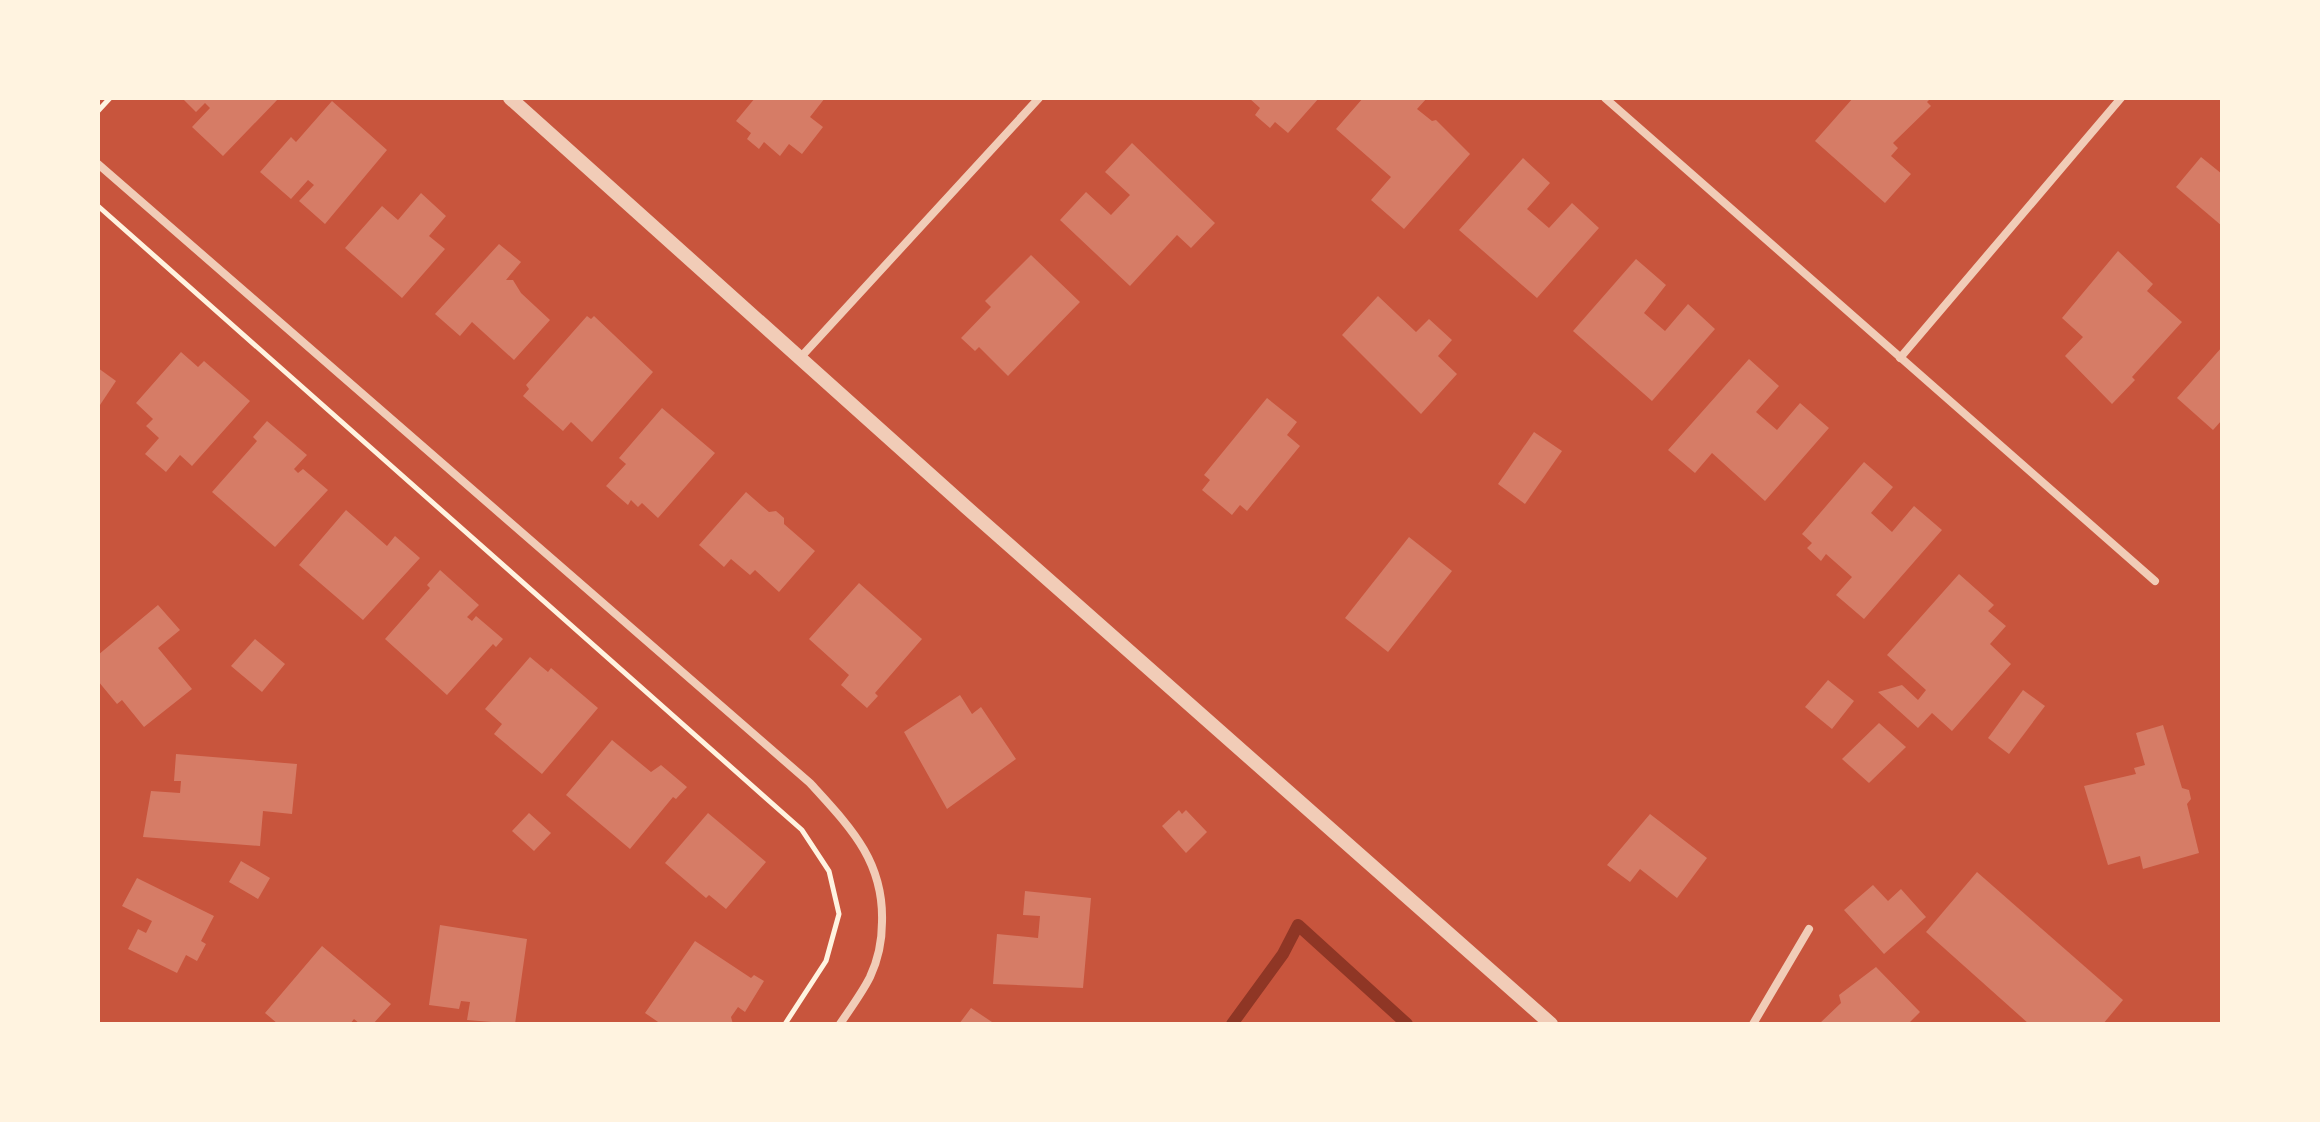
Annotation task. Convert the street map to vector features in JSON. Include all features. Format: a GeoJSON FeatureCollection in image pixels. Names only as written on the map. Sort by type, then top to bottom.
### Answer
{"type":"FeatureCollection","features":[{"type":"Feature","properties":{"kind":"street"},"geometry":{"type":"LineString","coordinates":[[510,98],[1551,1024]]}},
{"type":"Feature","properties":{"kind":"street"},"geometry":{"type":"LineString","coordinates":[[800,358],[1039,98]]}},
{"type":"Feature","properties":{"kind":"street"},"geometry":{"type":"LineString","coordinates":[[1605,98],[2155,581]]}},
{"type":"Feature","properties":{"kind":"street"},"geometry":{"type":"LineString","coordinates":[[1900,358],[2121,98]]}},
{"type":"Feature","properties":{"kind":"street"},"geometry":{"type":"LineString","coordinates":[[98,164],[798,772],[851,828],[874,864],[883,902],[882,940],[871,976],[840,1024]]}},
{"type":"Feature","properties":{"kind":"street"},"geometry":{"type":"LineString","coordinates":[[1753,1024],[1809,929]]}},
{"type":"Feature","properties":{"kind":"path"},"geometry":{"type":"LineString","coordinates":[[98,111],[110,98]]}},
{"type":"Feature","properties":{"kind":"path"},"geometry":{"type":"LineString","coordinates":[[98,206],[802,830],[829,871],[839,914],[826,961],[785,1024]]}},
{"type":"Feature","properties":{"kind":"building"},"geometry":{"type":"Polygon","coordinates":[[[182,98],[279,98],[223,156],[192,127],[210,108],[205,103],[196,112],[182,98]]]}},
{"type":"Feature","properties":{"kind":"building"},"geometry":{"type":"Polygon","coordinates":[[[755,98],[825,98],[810,117],[823,127],[802,154],[789,144],[780,156],[764,142],[759,149],[747,139],[751,133],[736,121],[755,98]]]}},
{"type":"Feature","properties":{"kind":"building"},"geometry":{"type":"Polygon","coordinates":[[[1249,98],[1319,98],[1288,133],[1275,122],[1270,128],[1255,115],[1260,108],[1249,98]]]}},
{"type":"Feature","properties":{"kind":"building"},"geometry":{"type":"Polygon","coordinates":[[[1363,98],[1427,98],[1417,109],[1432,121],[1436,120],[1470,154],[1404,229],[1371,200],[1391,177],[1336,129],[1363,98]]]}},
{"type":"Feature","properties":{"kind":"building"},"geometry":{"type":"Polygon","coordinates":[[[1853,98],[1931,98],[1927,102],[1931,106],[1893,143],[1898,148],[1891,156],[1911,174],[1885,203],[1815,141],[1853,98]]]}},
{"type":"Feature","properties":{"kind":"building"},"geometry":{"type":"Polygon","coordinates":[[[332,101],[387,150],[325,224],[299,201],[314,185],[308,180],[291,199],[260,172],[291,137],[296,142],[332,101]]]}},
{"type":"Feature","properties":{"kind":"building"},"geometry":{"type":"Polygon","coordinates":[[[1132,143],[1215,223],[1191,248],[1177,235],[1130,286],[1060,220],[1086,192],[1111,215],[1130,195],[1105,172],[1132,143]]]}},
{"type":"Feature","properties":{"kind":"building"},"geometry":{"type":"Polygon","coordinates":[[[2201,157],[2222,174],[2222,226],[2176,187],[2201,157]]]}},
{"type":"Feature","properties":{"kind":"building"},"geometry":{"type":"Polygon","coordinates":[[[1523,158],[1550,183],[1527,209],[1549,228],[1572,203],[1599,228],[1537,298],[1459,230],[1523,158]]]}},
{"type":"Feature","properties":{"kind":"building"},"geometry":{"type":"Polygon","coordinates":[[[421,193],[446,216],[429,236],[445,249],[402,298],[345,248],[382,206],[398,220],[421,193]]]}},
{"type":"Feature","properties":{"kind":"building"},"geometry":{"type":"Polygon","coordinates":[[[499,244],[521,262],[506,280],[513,280],[521,293],[550,320],[514,360],[472,322],[460,336],[435,314],[499,244]]]}},
{"type":"Feature","properties":{"kind":"building"},"geometry":{"type":"Polygon","coordinates":[[[2118,251],[2153,284],[2147,291],[2182,322],[2112,404],[2065,356],[2083,337],[2062,318],[2118,251]]]}},
{"type":"Feature","properties":{"kind":"building"},"geometry":{"type":"Polygon","coordinates":[[[1031,255],[1080,302],[1008,376],[979,347],[975,351],[961,338],[991,307],[985,301],[1031,255]]]}},
{"type":"Feature","properties":{"kind":"building"},"geometry":{"type":"Polygon","coordinates":[[[1636,259],[1666,285],[1644,313],[1665,331],[1688,304],[1715,329],[1652,401],[1573,331],[1636,259]]]}},
{"type":"Feature","properties":{"kind":"building"},"geometry":{"type":"Polygon","coordinates":[[[1378,296],[1416,332],[1429,319],[1452,340],[1438,356],[1457,374],[1421,414],[1342,335],[1378,296]]]}},
{"type":"Feature","properties":{"kind":"building"},"geometry":{"type":"Polygon","coordinates":[[[587,316],[591,319],[594,316],[653,372],[592,442],[571,422],[563,431],[523,396],[529,389],[526,385],[587,316]]]}},
{"type":"Feature","properties":{"kind":"building"},"geometry":{"type":"Polygon","coordinates":[[[2222,347],[2222,420],[2213,430],[2177,398],[2222,347]]]}},
{"type":"Feature","properties":{"kind":"building"},"geometry":{"type":"Polygon","coordinates":[[[181,352],[198,367],[204,361],[250,401],[192,466],[180,455],[166,472],[145,454],[159,438],[146,426],[153,419],[136,403],[181,352]]]}},
{"type":"Feature","properties":{"kind":"building"},"geometry":{"type":"Polygon","coordinates":[[[1749,359],[1779,386],[1756,412],[1777,430],[1800,403],[1829,428],[1765,501],[1712,453],[1695,473],[1668,450],[1749,359]]]}},
{"type":"Feature","properties":{"kind":"building"},"geometry":{"type":"Polygon","coordinates":[[[98,368],[116,381],[98,408],[98,368]]]}},
{"type":"Feature","properties":{"kind":"building"},"geometry":{"type":"Polygon","coordinates":[[[1267,398],[1297,422],[1287,435],[1300,446],[1247,511],[1240,505],[1232,515],[1202,490],[1210,480],[1204,475],[1267,398]]]}},
{"type":"Feature","properties":{"kind":"building"},"geometry":{"type":"Polygon","coordinates":[[[662,408],[715,453],[658,518],[642,503],[638,507],[631,500],[628,505],[606,486],[626,464],[619,458],[662,408]]]}},
{"type":"Feature","properties":{"kind":"building"},"geometry":{"type":"Polygon","coordinates":[[[267,421],[307,455],[294,469],[298,473],[303,469],[328,490],[275,547],[212,492],[257,441],[253,437],[267,421]]]}},
{"type":"Feature","properties":{"kind":"building"},"geometry":{"type":"Polygon","coordinates":[[[1534,432],[1562,451],[1525,504],[1498,484],[1534,432]]]}},
{"type":"Feature","properties":{"kind":"building"},"geometry":{"type":"Polygon","coordinates":[[[1864,462],[1893,487],[1871,513],[1892,532],[1914,506],[1942,530],[1864,619],[1836,595],[1852,577],[1826,554],[1821,561],[1807,548],[1812,543],[1802,534],[1864,462]]]}},
{"type":"Feature","properties":{"kind":"building"},"geometry":{"type":"Polygon","coordinates":[[[746,492],[769,512],[776,511],[784,518],[784,524],[815,551],[779,592],[755,570],[750,575],[731,559],[724,567],[699,545],[746,492]]]}},
{"type":"Feature","properties":{"kind":"building"},"geometry":{"type":"Polygon","coordinates":[[[346,510],[387,546],[395,536],[420,558],[363,620],[299,565],[346,510]]]}},
{"type":"Feature","properties":{"kind":"building"},"geometry":{"type":"Polygon","coordinates":[[[1409,537],[1452,571],[1388,652],[1345,618],[1409,537]]]}},
{"type":"Feature","properties":{"kind":"building"},"geometry":{"type":"Polygon","coordinates":[[[440,570],[479,605],[467,617],[472,621],[476,616],[503,639],[496,647],[493,644],[447,695],[385,639],[430,588],[427,585],[440,570]]]}},
{"type":"Feature","properties":{"kind":"building"},"geometry":{"type":"Polygon","coordinates":[[[1959,574],[1994,605],[1988,611],[2006,626],[1990,644],[2011,664],[1952,731],[1932,713],[1918,728],[1878,692],[1902,685],[1918,700],[1926,690],[1887,655],[1959,574]]]}},
{"type":"Feature","properties":{"kind":"building"},"geometry":{"type":"Polygon","coordinates":[[[859,583],[922,639],[875,693],[878,696],[867,708],[841,685],[849,675],[809,639],[859,583]]]}},
{"type":"Feature","properties":{"kind":"building"},"geometry":{"type":"Polygon","coordinates":[[[158,605],[180,630],[158,648],[192,689],[144,727],[122,700],[117,704],[98,681],[98,655],[158,605]]]}},
{"type":"Feature","properties":{"kind":"building"},"geometry":{"type":"Polygon","coordinates":[[[255,639],[285,664],[262,692],[231,666],[255,639]]]}},
{"type":"Feature","properties":{"kind":"building"},"geometry":{"type":"Polygon","coordinates":[[[530,657],[548,672],[551,668],[598,708],[542,774],[494,734],[502,724],[485,709],[530,657]]]}},
{"type":"Feature","properties":{"kind":"building"},"geometry":{"type":"Polygon","coordinates":[[[1828,680],[1854,701],[1832,729],[1805,707],[1828,680]]]}},
{"type":"Feature","properties":{"kind":"building"},"geometry":{"type":"Polygon","coordinates":[[[2023,690],[2045,706],[2009,754],[1988,738],[2023,690]]]}},
{"type":"Feature","properties":{"kind":"building"},"geometry":{"type":"Polygon","coordinates":[[[960,695],[972,714],[981,707],[1016,759],[947,809],[904,732],[960,695]]]}},
{"type":"Feature","properties":{"kind":"building"},"geometry":{"type":"Polygon","coordinates":[[[1879,723],[1906,747],[1869,783],[1842,759],[1879,723]]]}},
{"type":"Feature","properties":{"kind":"building"},"geometry":{"type":"Polygon","coordinates":[[[2163,725],[2182,788],[2189,790],[2191,799],[2187,804],[2199,853],[2143,869],[2140,856],[2108,865],[2084,786],[2136,774],[2134,768],[2145,765],[2136,733],[2163,725]]]}},
{"type":"Feature","properties":{"kind":"building"},"geometry":{"type":"Polygon","coordinates":[[[612,740],[651,772],[661,765],[687,787],[676,799],[673,797],[630,849],[566,795],[612,740]]]}},
{"type":"Feature","properties":{"kind":"building"},"geometry":{"type":"Polygon","coordinates":[[[176,754],[297,764],[292,814],[263,811],[260,846],[143,837],[151,791],[180,793],[181,781],[174,781],[176,754]]]}},
{"type":"Feature","properties":{"kind":"building"},"geometry":{"type":"Polygon","coordinates":[[[1179,810],[1182,814],[1186,810],[1207,832],[1186,853],[1162,826],[1179,810]]]}},
{"type":"Feature","properties":{"kind":"building"},"geometry":{"type":"Polygon","coordinates":[[[529,813],[551,833],[534,851],[512,831],[529,813]]]}},
{"type":"Feature","properties":{"kind":"building"},"geometry":{"type":"Polygon","coordinates":[[[708,813],[766,862],[726,909],[709,895],[706,898],[665,863],[708,813]]]}},
{"type":"Feature","properties":{"kind":"building"},"geometry":{"type":"Polygon","coordinates":[[[1650,814],[1707,858],[1677,898],[1640,869],[1630,882],[1607,865],[1650,814]]]}},
{"type":"Feature","properties":{"kind":"building"},"geometry":{"type":"Polygon","coordinates":[[[241,861],[270,878],[258,899],[229,882],[241,861]]]}},
{"type":"Feature","properties":{"kind":"building"},"geometry":{"type":"Polygon","coordinates":[[[1977,872],[2123,1000],[2103,1024],[2029,1024],[1926,932],[1977,872]]]}},
{"type":"Feature","properties":{"kind":"building"},"geometry":{"type":"Polygon","coordinates":[[[137,878],[214,916],[201,941],[206,944],[197,961],[186,955],[177,973],[128,949],[138,929],[146,933],[152,921],[122,906],[137,878]]]}},
{"type":"Feature","properties":{"kind":"building"},"geometry":{"type":"Polygon","coordinates":[[[1873,885],[1888,901],[1901,889],[1926,917],[1884,954],[1844,910],[1873,885]]]}},
{"type":"Feature","properties":{"kind":"building"},"geometry":{"type":"Polygon","coordinates":[[[1025,891],[1091,898],[1083,988],[993,984],[997,934],[1038,938],[1040,916],[1023,915],[1025,891]]]}},
{"type":"Feature","properties":{"kind":"building"},"geometry":{"type":"Polygon","coordinates":[[[440,925],[527,939],[515,1024],[467,1020],[470,1002],[461,1001],[459,1009],[429,1005],[440,925]]]}},
{"type":"Feature","properties":{"kind":"building"},"geometry":{"type":"Polygon","coordinates":[[[695,941],[751,978],[754,975],[764,981],[745,1012],[738,1007],[731,1017],[733,1024],[661,1024],[645,1013],[695,941]]]}},
{"type":"Feature","properties":{"kind":"building"},"geometry":{"type":"Polygon","coordinates":[[[322,946],[391,1004],[373,1024],[360,1024],[354,1019],[350,1024],[278,1024],[265,1013],[322,946]]]}},
{"type":"Feature","properties":{"kind":"building"},"geometry":{"type":"Polygon","coordinates":[[[1876,967],[1920,1012],[1908,1024],[1819,1024],[1841,1003],[1839,995],[1876,967]]]}},
{"type":"Feature","properties":{"kind":"building"},"geometry":{"type":"Polygon","coordinates":[[[971,1008],[995,1024],[959,1024],[971,1008]]]}},
{"type":"Feature","properties":{"kind":"waterway"},"geometry":{"type":"LineString","coordinates":[[1232,1024],[1283,954],[1298,925],[1407,1024]]}}]}
